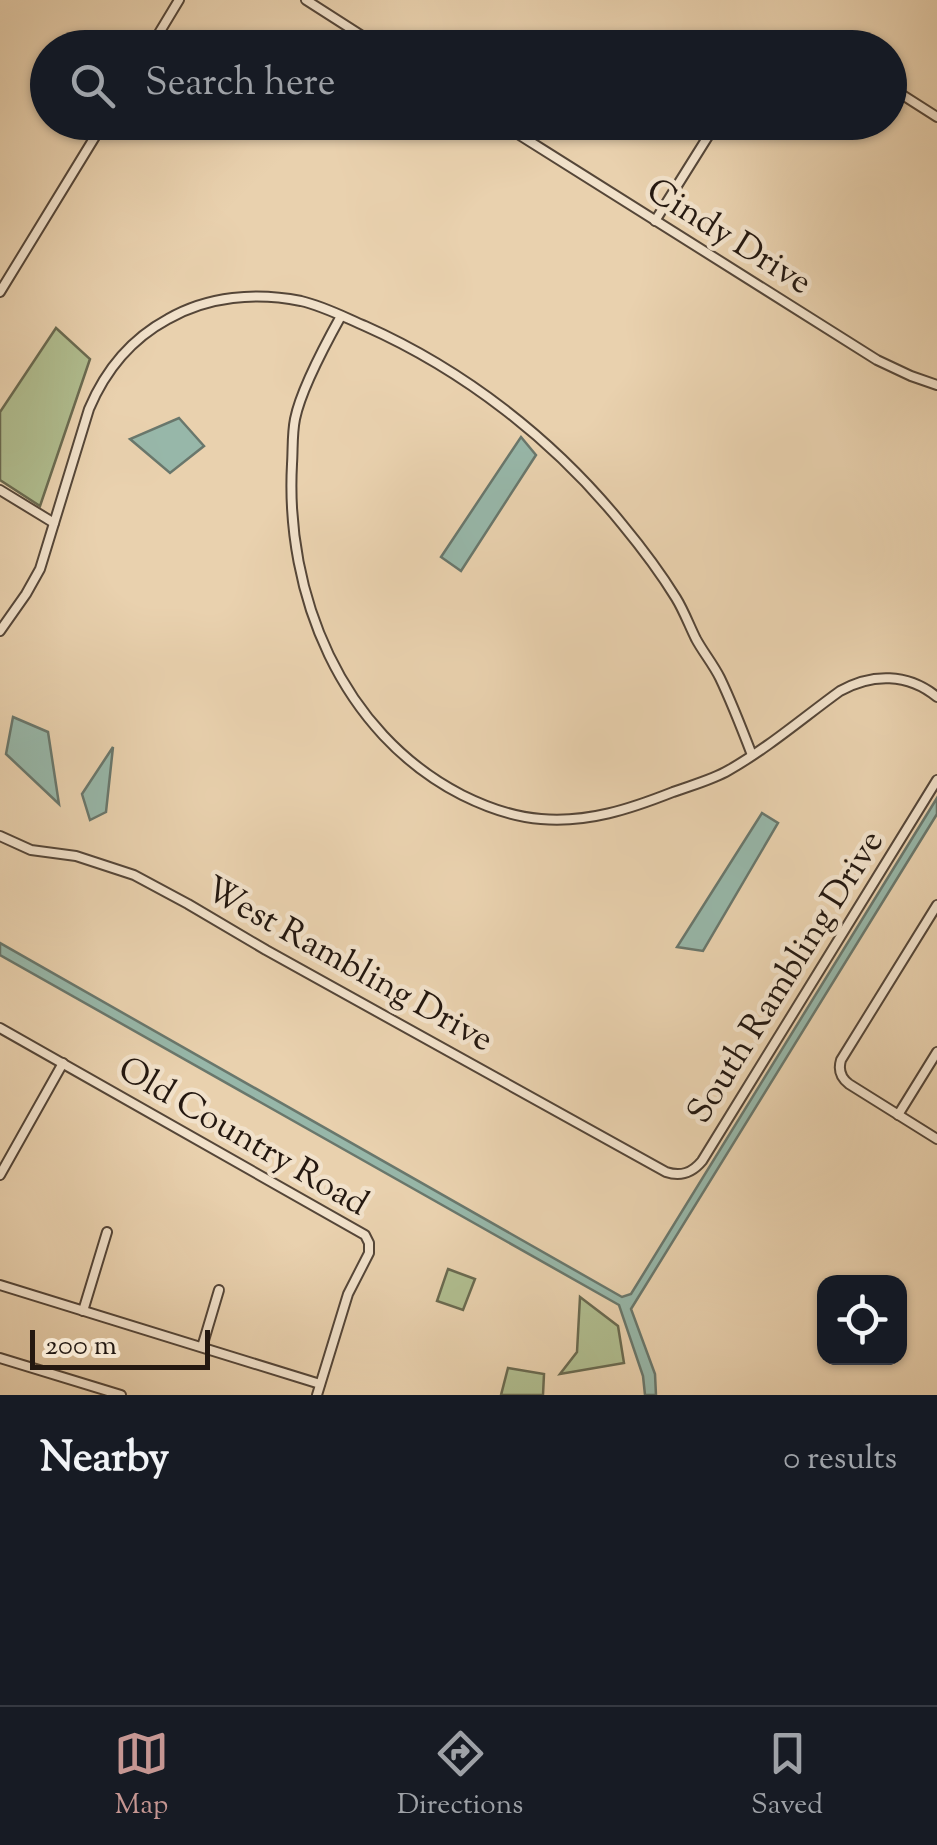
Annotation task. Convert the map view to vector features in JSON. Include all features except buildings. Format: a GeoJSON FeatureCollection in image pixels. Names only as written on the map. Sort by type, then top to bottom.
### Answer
{"type":"FeatureCollection","features":[{"type":"Feature","properties":{"kind":"street"},"geometry":{"type":"LineString","coordinates":[[161,30],[179,0]]}},
{"type":"Feature","properties":{"kind":"street"},"geometry":{"type":"LineString","coordinates":[[306,0],[352,30]]}},
{"type":"Feature","properties":{"kind":"street"},"geometry":{"type":"LineString","coordinates":[[907,98],[937,117]]}},
{"type":"Feature","properties":{"kind":"street"},"geometry":{"type":"LineString","coordinates":[[0,292],[93,140]]}},
{"type":"Feature","properties":{"kind":"street","name":"Cindy Drive"},"geometry":{"type":"LineString","coordinates":[[528,140],[877,360],[937,385]]}},
{"type":"Feature","properties":{"kind":"street"},"geometry":{"type":"LineString","coordinates":[[656,221],[706,140]]}},
{"type":"Feature","properties":{"kind":"street"},"geometry":{"type":"LineString","coordinates":[[0,631],[35,579],[94,398],[120,358],[146,333],[192,307],[238,297],[304,302],[411,349],[466,382],[536,436],[588,486],[630,534],[674,596],[719,676],[752,755]]}},
{"type":"Feature","properties":{"kind":"street"},"geometry":{"type":"LineString","coordinates":[[341,316],[302,394],[296,416],[292,526],[301,581],[321,639],[346,686],[379,730],[408,758],[452,790],[505,812],[540,819],[601,816],[633,808],[728,771],[840,690],[864,680],[902,679],[937,697]]}},
{"type":"Feature","properties":{"kind":"street"},"geometry":{"type":"LineString","coordinates":[[0,490],[54,523]]}},
{"type":"Feature","properties":{"kind":"street","name":"South Rambling Drive"},"geometry":{"type":"LineString","coordinates":[[661,1170],[683,1174],[702,1161],[937,780]]}},
{"type":"Feature","properties":{"kind":"street","name":"West Rambling Drive"},"geometry":{"type":"LineString","coordinates":[[0,836],[31,850],[76,856],[134,875],[661,1170]]}},
{"type":"Feature","properties":{"kind":"street"},"geometry":{"type":"LineString","coordinates":[[937,905],[841,1060],[840,1074],[849,1084],[937,1139]]}},
{"type":"Feature","properties":{"kind":"street","name":"Old Country Road"},"geometry":{"type":"LineString","coordinates":[[0,1028],[365,1235],[368,1252],[348,1294],[317,1395]]}},
{"type":"Feature","properties":{"kind":"street"},"geometry":{"type":"LineString","coordinates":[[898,1115],[937,1052]]}},
{"type":"Feature","properties":{"kind":"street"},"geometry":{"type":"LineString","coordinates":[[0,1175],[3,1163],[63,1063]]}},
{"type":"Feature","properties":{"kind":"street"},"geometry":{"type":"LineString","coordinates":[[83,1311],[107,1232]]}},
{"type":"Feature","properties":{"kind":"street"},"geometry":{"type":"LineString","coordinates":[[0,1285],[320,1384]]}},
{"type":"Feature","properties":{"kind":"street"},"geometry":{"type":"LineString","coordinates":[[202,1347],[219,1290]]}},
{"type":"Feature","properties":{"kind":"street"},"geometry":{"type":"LineString","coordinates":[[0,1358],[121,1395]]}},
{"type":"Feature","properties":{"kind":"green space"},"geometry":{"type":"Polygon","coordinates":[[[56,328],[90,359],[40,506],[0,480],[0,412],[56,328]]]}},
{"type":"Feature","properties":{"kind":"green space"},"geometry":{"type":"Polygon","coordinates":[[[448,1269],[475,1279],[463,1310],[437,1301],[448,1269]]]}},
{"type":"Feature","properties":{"kind":"green space"},"geometry":{"type":"Polygon","coordinates":[[[580,1297],[618,1326],[624,1363],[560,1374],[577,1352],[580,1297]]]}},
{"type":"Feature","properties":{"kind":"green space"},"geometry":{"type":"Polygon","coordinates":[[[508,1368],[544,1374],[543,1395],[501,1395],[508,1368]]]}},
{"type":"Feature","properties":{"kind":"shaded area"},"geometry":{"type":"Polygon","coordinates":[[[179,418],[204,446],[170,473],[130,439],[179,418]]]}},
{"type":"Feature","properties":{"kind":"shaded area"},"geometry":{"type":"Polygon","coordinates":[[[521,437],[536,455],[461,571],[441,557],[521,437]]]}},
{"type":"Feature","properties":{"kind":"shaded area"},"geometry":{"type":"Polygon","coordinates":[[[13,717],[48,732],[59,804],[6,754],[13,717]]]}},
{"type":"Feature","properties":{"kind":"shaded area"},"geometry":{"type":"Polygon","coordinates":[[[113,747],[106,812],[90,820],[82,794],[113,747]]]}},
{"type":"Feature","properties":{"kind":"shaded area"},"geometry":{"type":"Polygon","coordinates":[[[937,798],[937,814],[631,1309],[655,1374],[656,1395],[645,1395],[643,1376],[619,1305],[0,955],[0,943],[622,1297],[631,1294],[937,798]]]}},
{"type":"Feature","properties":{"kind":"shaded area"},"geometry":{"type":"Polygon","coordinates":[[[762,813],[778,823],[703,951],[677,947],[762,813]]]}}]}
